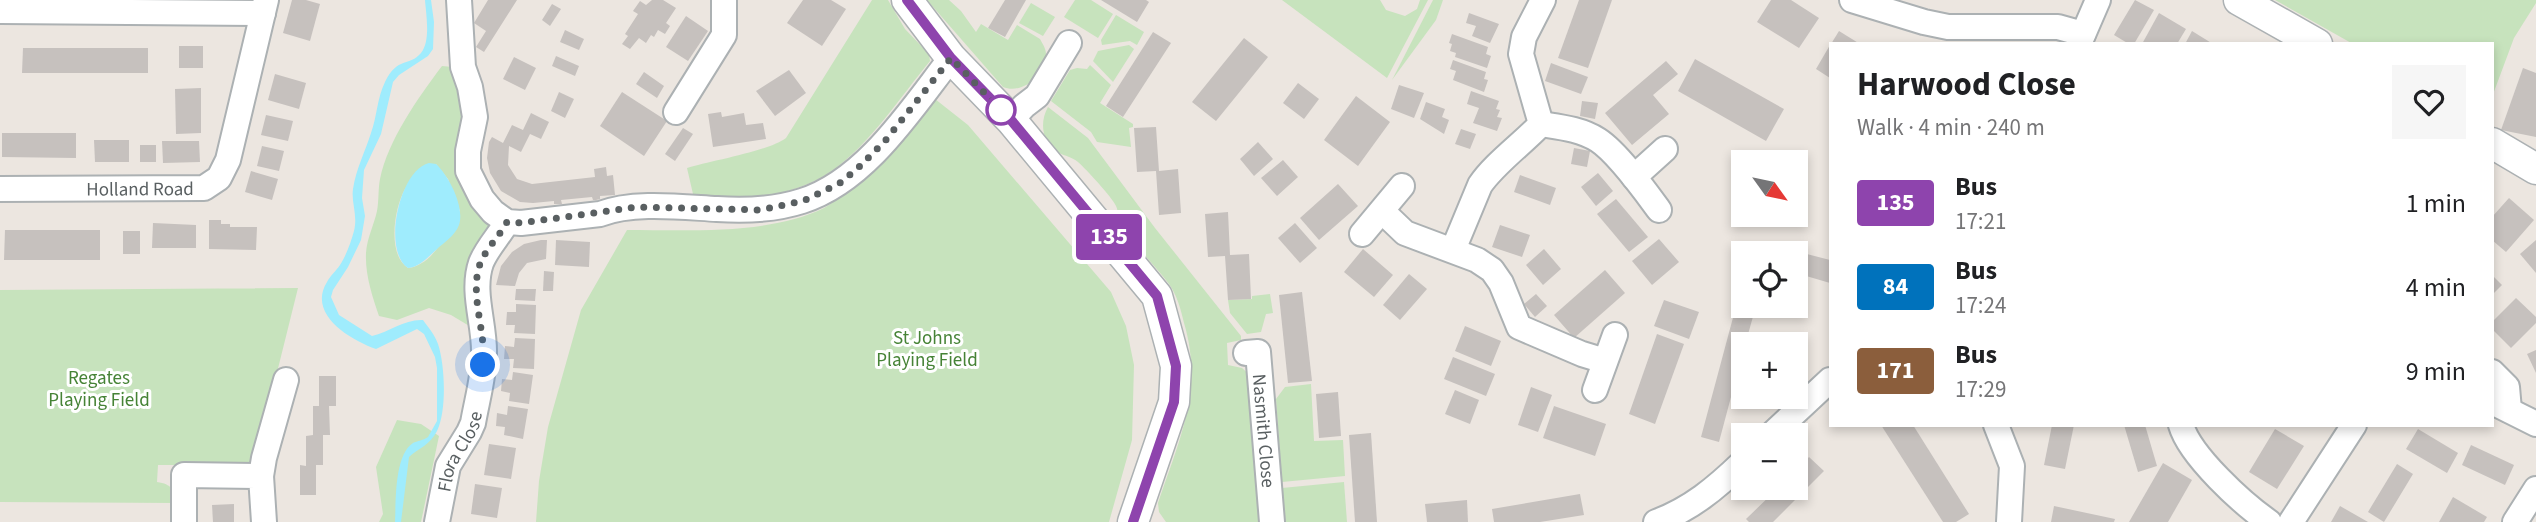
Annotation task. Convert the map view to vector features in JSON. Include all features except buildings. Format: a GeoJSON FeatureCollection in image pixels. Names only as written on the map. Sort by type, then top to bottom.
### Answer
{"type":"FeatureCollection","features":[{"type":"Feature","properties":{"kind":"street"},"geometry":{"type":"LineString","coordinates":[[459,0],[463,67],[470,87],[475,117],[468,151],[468,171],[482,199],[493,212],[507,222],[521,223],[637,207],[760,210],[803,201],[840,183],[858,168],[885,141],[951,58]]}},
{"type":"Feature","properties":{"kind":"street"},"geometry":{"type":"LineString","coordinates":[[676,112],[724,35],[724,0]]}},
{"type":"Feature","properties":{"kind":"street"},"geometry":{"type":"LineString","coordinates":[[907,0],[951,58],[1011,120],[1157,296],[1176,366],[1174,402],[1133,522]]}},
{"type":"Feature","properties":{"kind":"street"},"geometry":{"type":"LineString","coordinates":[[1541,124],[1521,54],[1524,37],[1543,0]]}},
{"type":"Feature","properties":{"kind":"street"},"geometry":{"type":"LineString","coordinates":[[1852,0],[1875,9],[1948,27],[2057,27],[2081,39],[2098,0]]}},
{"type":"Feature","properties":{"kind":"street"},"geometry":{"type":"LineString","coordinates":[[2239,0],[2313,42]]}},
{"type":"Feature","properties":{"kind":"street"},"geometry":{"type":"LineString","coordinates":[[0,11],[264,6]]}},
{"type":"Feature","properties":{"kind":"street","name":"Holland Road"},"geometry":{"type":"LineString","coordinates":[[0,189],[204,188],[219,178],[228,160],[264,6]]}},
{"type":"Feature","properties":{"kind":"street"},"geometry":{"type":"LineString","coordinates":[[1011,120],[1037,96],[1070,44]]}},
{"type":"Feature","properties":{"kind":"street"},"geometry":{"type":"LineString","coordinates":[[1541,124],[1576,130],[1599,141],[1634,177],[1659,210]]}},
{"type":"Feature","properties":{"kind":"street"},"geometry":{"type":"LineString","coordinates":[[1453,250],[1480,185],[1541,124]]}},
{"type":"Feature","properties":{"kind":"street"},"geometry":{"type":"LineString","coordinates":[[2494,145],[2536,169]]}},
{"type":"Feature","properties":{"kind":"street"},"geometry":{"type":"LineString","coordinates":[[1634,177],[1665,149]]}},
{"type":"Feature","properties":{"kind":"street"},"geometry":{"type":"LineString","coordinates":[[1362,234],[1402,186]]}},
{"type":"Feature","properties":{"kind":"street"},"geometry":{"type":"LineString","coordinates":[[1382,211],[1405,233],[1478,260],[1492,270],[1501,283],[1519,327],[1605,361]]}},
{"type":"Feature","properties":{"kind":"street","name":"Flora Close"},"geometry":{"type":"LineString","coordinates":[[437,522],[448,466],[470,432],[483,365],[479,272],[482,260],[507,222]]}},
{"type":"Feature","properties":{"kind":"street"},"geometry":{"type":"LineString","coordinates":[[1595,390],[1615,335]]}},
{"type":"Feature","properties":{"kind":"street","name":"Nasmith Close"},"geometry":{"type":"LineString","coordinates":[[1246,353],[1258,352],[1272,522]]}},
{"type":"Feature","properties":{"kind":"street"},"geometry":{"type":"LineString","coordinates":[[2494,374],[2507,387],[2501,406],[2536,424]]}},
{"type":"Feature","properties":{"kind":"street"},"geometry":{"type":"LineString","coordinates":[[264,522],[261,476],[286,380]]}},
{"type":"Feature","properties":{"kind":"street"},"geometry":{"type":"LineString","coordinates":[[1784,423],[1829,381]]}},
{"type":"Feature","properties":{"kind":"street"},"geometry":{"type":"LineString","coordinates":[[1997,427],[2012,466],[2010,522]]}},
{"type":"Feature","properties":{"kind":"street"},"geometry":{"type":"LineString","coordinates":[[2182,427],[2199,456],[2211,470],[2269,522]]}},
{"type":"Feature","properties":{"kind":"street"},"geometry":{"type":"LineString","coordinates":[[2291,522],[2353,427]]}},
{"type":"Feature","properties":{"kind":"street"},"geometry":{"type":"LineString","coordinates":[[184,522],[174,474],[261,476]]}},
{"type":"Feature","properties":{"kind":"street"},"geometry":{"type":"LineString","coordinates":[[1656,522],[1700,513],[1714,490],[1731,474]]}},
{"type":"Feature","properties":{"kind":"street"},"geometry":{"type":"LineString","coordinates":[[2515,522],[2536,489]]}},
{"type":"Feature","properties":{"kind":"green space"},"geometry":{"type":"Polygon","coordinates":[[[872,0],[888,0],[905,29],[929,54],[930,61],[860,147],[818,179],[784,192],[729,198],[693,194],[687,168],[753,151],[786,138],[872,0]]]}},
{"type":"Feature","properties":{"kind":"green space"},"geometry":{"type":"Polygon","coordinates":[[[927,0],[949,0],[976,32],[981,24],[1008,40],[1017,25],[1040,39],[1046,54],[1042,69],[1025,86],[1010,89],[1003,87],[927,0]]]}},
{"type":"Feature","properties":{"kind":"green space"},"geometry":{"type":"Polygon","coordinates":[[[1075,0],[1091,0],[1113,14],[1098,38],[1064,17],[1075,0]]]}},
{"type":"Feature","properties":{"kind":"green space"},"geometry":{"type":"Polygon","coordinates":[[[1282,0],[1380,0],[1386,10],[1405,16],[1417,9],[1420,0],[1428,0],[1387,78],[1282,0]]]}},
{"type":"Feature","properties":{"kind":"green space"},"geometry":{"type":"Polygon","coordinates":[[[1433,0],[1443,0],[1436,20],[1392,80],[1433,0]]]}},
{"type":"Feature","properties":{"kind":"green space"},"geometry":{"type":"Polygon","coordinates":[[[2275,0],[2536,0],[2514,38],[2494,92],[2494,42],[2349,42],[2275,0]]]}},
{"type":"Feature","properties":{"kind":"green space"},"geometry":{"type":"Polygon","coordinates":[[[1031,3],[1055,17],[1043,36],[1019,23],[1031,3]]]}},
{"type":"Feature","properties":{"kind":"green space"},"geometry":{"type":"Polygon","coordinates":[[[1116,15],[1144,32],[1137,45],[1130,41],[1102,45],[1101,40],[1116,15]]]}},
{"type":"Feature","properties":{"kind":"green space"},"geometry":{"type":"Polygon","coordinates":[[[1129,45],[1134,49],[1113,82],[1093,61],[1098,51],[1129,45]]]}},
{"type":"Feature","properties":{"kind":"green space"},"geometry":{"type":"Polygon","coordinates":[[[1090,65],[1111,85],[1100,103],[1133,124],[1133,127],[1129,128],[1131,147],[1097,142],[1091,132],[1051,101],[1070,70],[1087,69],[1090,65]]]}},
{"type":"Feature","properties":{"kind":"green space"},"geometry":{"type":"Polygon","coordinates":[[[442,66],[453,67],[492,224],[471,327],[451,315],[429,308],[397,320],[379,316],[366,261],[384,164],[405,120],[442,66]],[[436,164],[411,182],[401,197],[394,231],[395,242],[401,262],[408,268],[417,266],[433,254],[460,211],[448,179],[436,164]]]}},
{"type":"Feature","properties":{"kind":"green space","name":"St Johns Playing Field"},"geometry":{"type":"Polygon","coordinates":[[[935,99],[968,125],[1111,292],[1126,326],[1134,365],[1132,440],[1109,522],[536,522],[539,481],[548,427],[581,310],[627,230],[753,227],[802,217],[824,208],[885,159],[935,99]]]}},
{"type":"Feature","properties":{"kind":"green space"},"geometry":{"type":"Polygon","coordinates":[[[1048,107],[1088,138],[1241,336],[1241,340],[1227,343],[1228,365],[1242,368],[1252,377],[1264,522],[1166,522],[1159,512],[1158,503],[1181,436],[1190,393],[1189,347],[1182,313],[1169,284],[1121,226],[1117,208],[1110,196],[1078,162],[1059,153],[1049,144],[1043,126],[1048,107]]]}},
{"type":"Feature","properties":{"kind":"green space","name":"Regates Playing Field"},"geometry":{"type":"Polygon","coordinates":[[[298,288],[254,465],[158,465],[157,482],[171,488],[176,503],[0,502],[0,290],[298,288]]]}},
{"type":"Feature","properties":{"kind":"green space"},"geometry":{"type":"Polygon","coordinates":[[[1270,294],[1273,313],[1266,314],[1261,332],[1247,334],[1230,313],[1228,300],[1252,299],[1252,296],[1270,294]]]}},
{"type":"Feature","properties":{"kind":"green space"},"geometry":{"type":"Polygon","coordinates":[[[1311,384],[1314,441],[1343,440],[1345,476],[1282,482],[1276,399],[1285,387],[1311,384]]]}},
{"type":"Feature","properties":{"kind":"green space"},"geometry":{"type":"Polygon","coordinates":[[[397,420],[421,424],[439,436],[421,522],[379,522],[383,514],[376,467],[397,420]]]}},
{"type":"Feature","properties":{"kind":"green space"},"geometry":{"type":"Polygon","coordinates":[[[1344,482],[1347,522],[1284,522],[1282,488],[1344,482]]]}},
{"type":"Feature","properties":{"kind":"water"},"geometry":{"type":"Polygon","coordinates":[[[425,0],[431,0],[434,22],[433,49],[428,56],[393,82],[381,134],[364,170],[362,198],[365,216],[361,240],[331,297],[339,315],[372,336],[423,320],[438,344],[444,388],[440,422],[431,440],[409,457],[401,522],[395,522],[397,480],[402,458],[413,443],[428,437],[437,421],[435,357],[424,334],[417,329],[376,349],[355,339],[334,324],[327,315],[322,294],[328,280],[340,265],[353,235],[354,182],[373,127],[382,88],[394,68],[417,57],[424,48],[427,27],[425,0]]]}},
{"type":"Feature","properties":{"kind":"water"},"geometry":{"type":"Polygon","coordinates":[[[429,163],[436,164],[451,184],[460,210],[459,225],[452,236],[426,259],[408,268],[400,259],[396,245],[398,212],[409,180],[418,169],[429,163]]]}},
{"type":"Feature","properties":{"kind":"bus line","name":"135"},"geometry":{"type":"LineString","coordinates":[[907,0],[951,58],[1011,120],[1157,296],[1176,366],[1174,402],[1133,522]]}},
{"type":"Feature","properties":{"kind":"route"},"geometry":{"type":"LineString","coordinates":[[483,365],[479,272],[482,260],[507,222],[521,223],[600,214],[637,207],[760,210],[803,201],[840,183],[858,168],[885,141],[951,58],[1001,110]]}}]}
